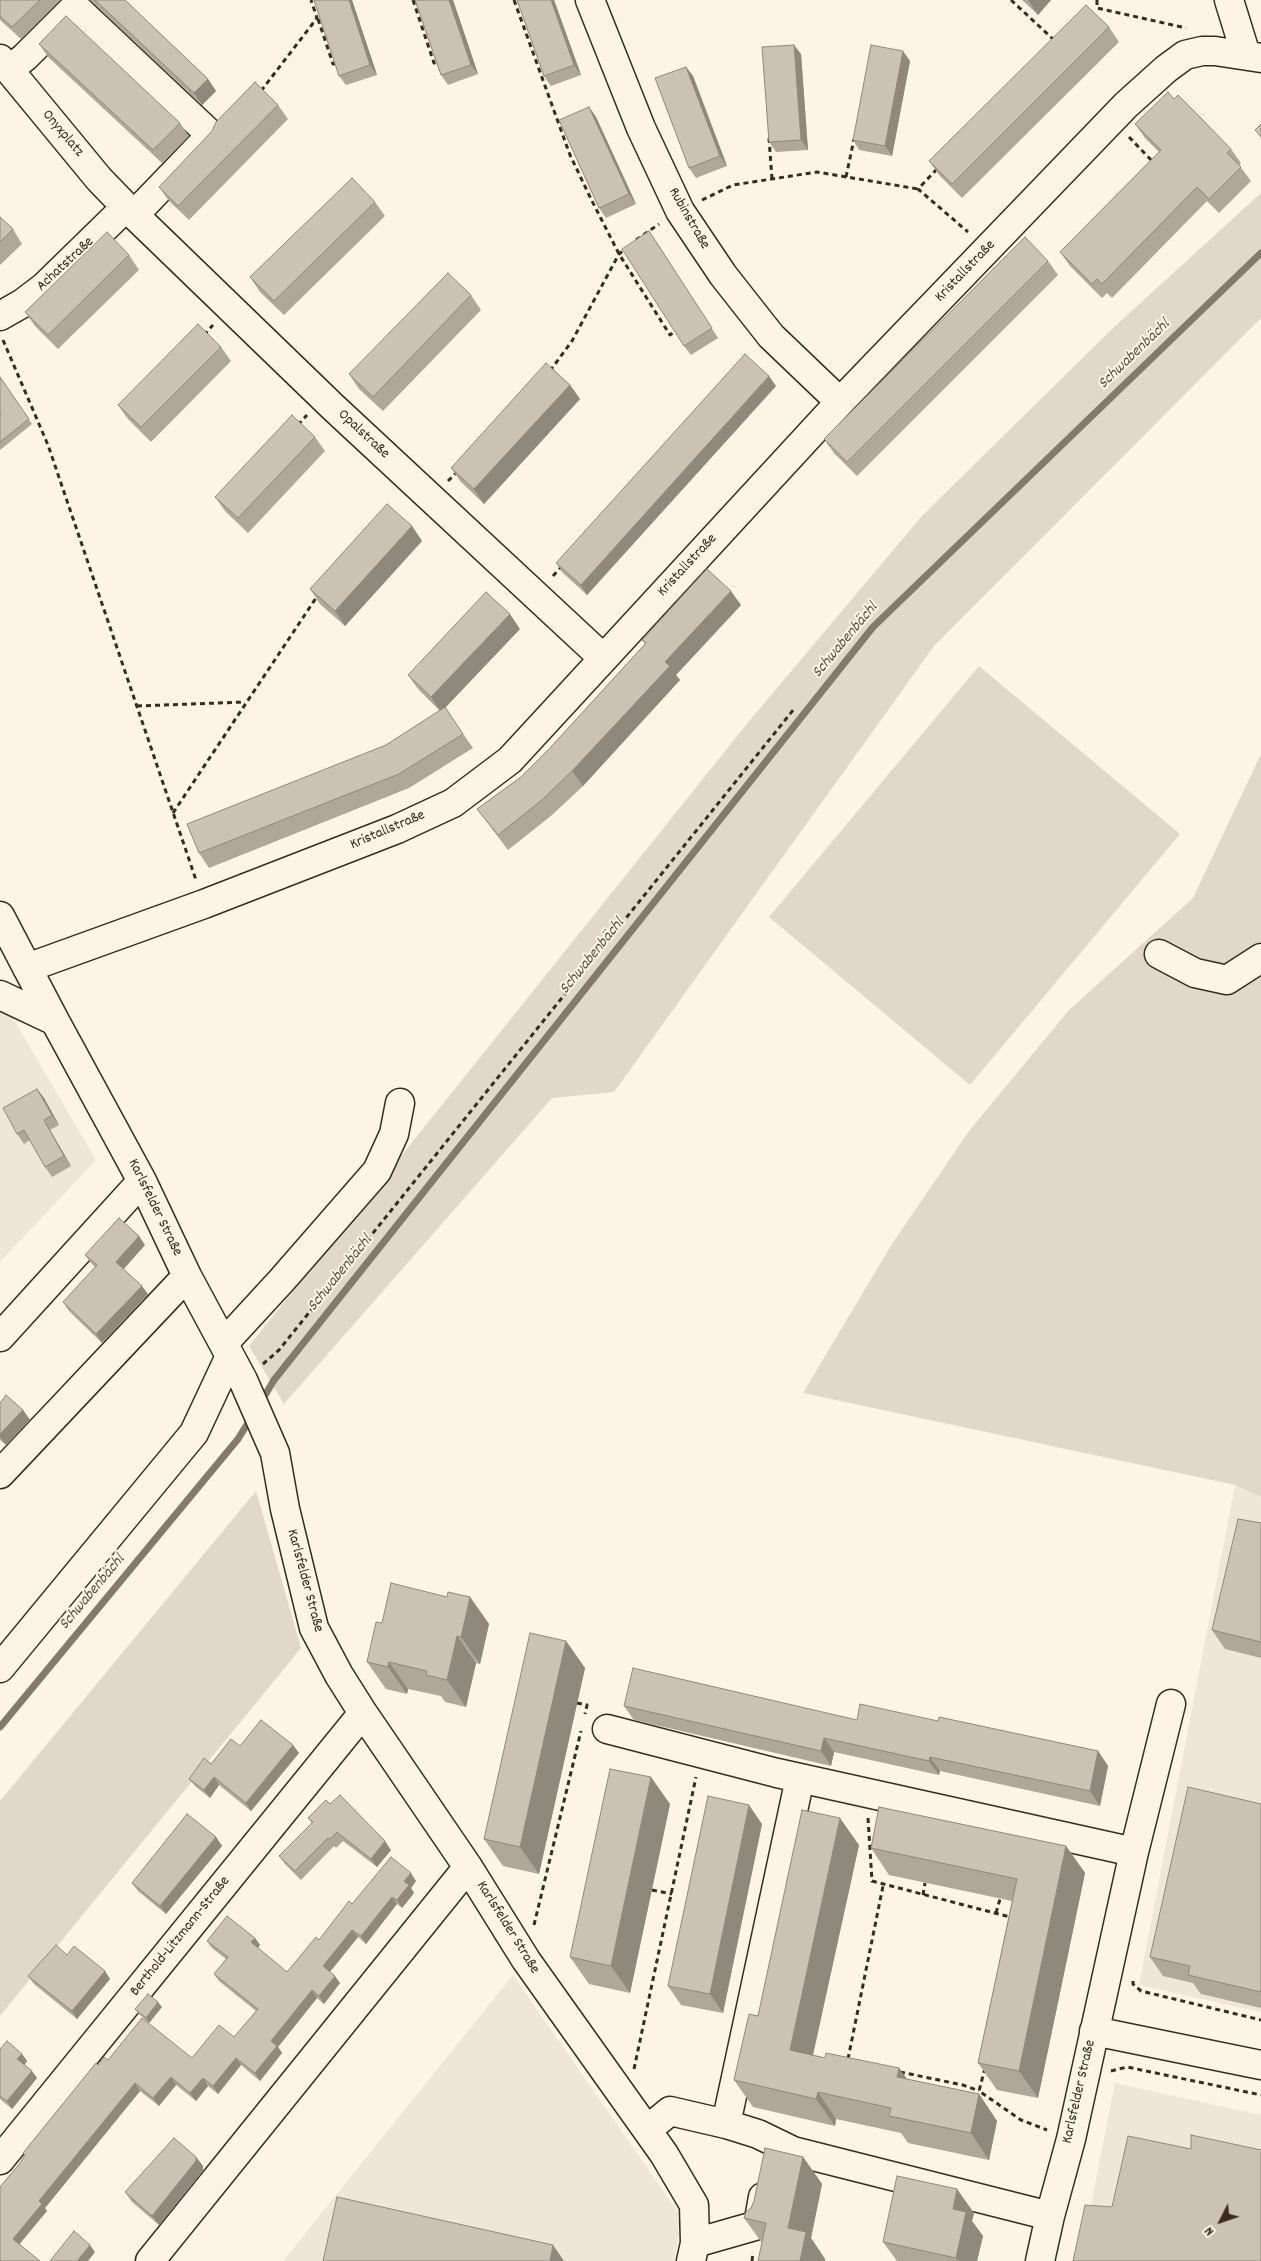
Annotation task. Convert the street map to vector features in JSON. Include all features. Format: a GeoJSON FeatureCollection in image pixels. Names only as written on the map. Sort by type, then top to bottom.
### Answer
{"type":"FeatureCollection","features":[{"type":"Feature","properties":{"kind":"street","name":"Rubinstraße"},"geometry":{"type":"LineString","coordinates":[[590,0],[641,128],[680,211],[722,275],[771,336],[840,402]]}},
{"type":"Feature","properties":{"kind":"street"},"geometry":{"type":"LineString","coordinates":[[1229,0],[1254,57]]}},
{"type":"Feature","properties":{"kind":"street","name":"Achatstraße"},"geometry":{"type":"LineString","coordinates":[[0,316],[23,303],[44,287],[130,211],[211,135],[74,7],[4,64]]}},
{"type":"Feature","properties":{"kind":"street","name":"Kristallstraße"},"geometry":{"type":"LineString","coordinates":[[27,968],[204,904],[397,829],[453,803],[510,760],[840,402],[1112,120],[1166,68],[1185,55],[1202,50],[1254,57]]}},
{"type":"Feature","properties":{"kind":"street","name":"Onyxplatz"},"geometry":{"type":"LineString","coordinates":[[4,64],[99,179],[130,211]]}},
{"type":"Feature","properties":{"kind":"street","name":"Opalstraße"},"geometry":{"type":"LineString","coordinates":[[130,211],[324,398],[604,658]]}},
{"type":"Feature","properties":{"kind":"street","name":"Karlsfelder Straße"},"geometry":{"type":"LineString","coordinates":[[0,916],[142,1181],[188,1276],[243,1380],[275,1453],[285,1509],[314,1628],[339,1675],[363,1713],[468,1867],[526,1960],[664,2154],[694,2205],[693,2252]]}},
{"type":"Feature","properties":{"kind":"street"},"geometry":{"type":"LineString","coordinates":[[1159,954],[1195,974],[1227,980],[1261,958]]}},
{"type":"Feature","properties":{"kind":"street"},"geometry":{"type":"LineString","coordinates":[[0,995],[55,1021]]}},
{"type":"Feature","properties":{"kind":"street"},"geometry":{"type":"LineString","coordinates":[[0,1668],[194,1432],[227,1350],[282,1280],[377,1171],[394,1134],[400,1103]]}},
{"type":"Feature","properties":{"kind":"street"},"geometry":{"type":"LineString","coordinates":[[0,1337],[142,1181]]}},
{"type":"Feature","properties":{"kind":"street"},"geometry":{"type":"LineString","coordinates":[[0,1474],[188,1276]]}},
{"type":"Feature","properties":{"kind":"street"},"geometry":{"type":"LineString","coordinates":[[1094,2031],[1134,1852],[1171,1704]]}},
{"type":"Feature","properties":{"kind":"street","name":"Berthold-Litzmann-Straße"},"geometry":{"type":"LineString","coordinates":[[0,2160],[363,1713]]}},
{"type":"Feature","properties":{"kind":"street"},"geometry":{"type":"LineString","coordinates":[[607,1729],[800,1778],[1134,1852]]}},
{"type":"Feature","properties":{"kind":"street"},"geometry":{"type":"LineString","coordinates":[[726,2124],[800,1778]]}},
{"type":"Feature","properties":{"kind":"street"},"geometry":{"type":"LineString","coordinates":[[150,2261],[468,1867]]}},
{"type":"Feature","properties":{"kind":"street","name":"Karlsfelder Straße"},"geometry":{"type":"LineString","coordinates":[[1040,2261],[1094,2031],[1261,2065]]}},
{"type":"Feature","properties":{"kind":"street"},"geometry":{"type":"LineString","coordinates":[[647,2130],[670,2111],[726,2124],[758,2134],[793,2152],[1050,2216]]}},
{"type":"Feature","properties":{"kind":"street"},"geometry":{"type":"LineString","coordinates":[[693,2252],[758,2225],[774,2142]]}},
{"type":"Feature","properties":{"kind":"path"},"geometry":{"type":"LineString","coordinates":[[311,0],[333,64],[339,63]]}},
{"type":"Feature","properties":{"kind":"path"},"geometry":{"type":"LineString","coordinates":[[412,0],[434,63],[440,62]]}},
{"type":"Feature","properties":{"kind":"path"},"geometry":{"type":"LineString","coordinates":[[514,0],[570,155],[619,254],[670,335],[676,331]]}},
{"type":"Feature","properties":{"kind":"path"},"geometry":{"type":"LineString","coordinates":[[1011,0],[1060,45]]}},
{"type":"Feature","properties":{"kind":"path"},"geometry":{"type":"LineString","coordinates":[[1091,14],[1097,8],[1097,0]]}},
{"type":"Feature","properties":{"kind":"path"},"geometry":{"type":"LineString","coordinates":[[1097,8],[1187,28],[1215,51]]}},
{"type":"Feature","properties":{"kind":"path"},"geometry":{"type":"LineString","coordinates":[[259,94],[317,18]]}},
{"type":"Feature","properties":{"kind":"path"},"geometry":{"type":"LineString","coordinates":[[1112,120],[1159,167]]}},
{"type":"Feature","properties":{"kind":"path"},"geometry":{"type":"LineString","coordinates":[[846,177],[856,131]]}},
{"type":"Feature","properties":{"kind":"path"},"geometry":{"type":"LineString","coordinates":[[769,132],[772,179]]}},
{"type":"Feature","properties":{"kind":"path"},"geometry":{"type":"LineString","coordinates":[[918,189],[938,168]]}},
{"type":"Feature","properties":{"kind":"path"},"geometry":{"type":"LineString","coordinates":[[545,378],[572,340],[619,254],[639,238],[680,211],[733,185],[817,172],[918,189],[988,250]]}},
{"type":"Feature","properties":{"kind":"path"},"geometry":{"type":"LineString","coordinates":[[197,341],[230,308]]}},
{"type":"Feature","properties":{"kind":"path"},"geometry":{"type":"LineString","coordinates":[[0,332],[48,445],[204,904]]}},
{"type":"Feature","properties":{"kind":"path"},"geometry":{"type":"LineString","coordinates":[[291,432],[324,398]]}},
{"type":"Feature","properties":{"kind":"path"},"geometry":{"type":"LineString","coordinates":[[432,499],[465,464]]}},
{"type":"Feature","properties":{"kind":"path"},"geometry":{"type":"LineString","coordinates":[[536,595],[563,566]]}},
{"type":"Feature","properties":{"kind":"path"},"geometry":{"type":"LineString","coordinates":[[173,813],[311,602],[324,588]]}},
{"type":"Feature","properties":{"kind":"path"},"geometry":{"type":"LineString","coordinates":[[137,706],[245,702]]}},
{"type":"Feature","properties":{"kind":"path"},"geometry":{"type":"LineString","coordinates":[[243,1380],[279,1350],[794,709]]}},
{"type":"Feature","properties":{"kind":"path"},"geometry":{"type":"LineString","coordinates":[[526,1960],[587,1705],[577,1702]]}},
{"type":"Feature","properties":{"kind":"path"},"geometry":{"type":"LineString","coordinates":[[585,1714],[603,1718],[607,1729]]}},
{"type":"Feature","properties":{"kind":"path"},"geometry":{"type":"LineString","coordinates":[[626,2102],[701,1754]]}},
{"type":"Feature","properties":{"kind":"path"},"geometry":{"type":"LineString","coordinates":[[562,1771],[571,1773]]}},
{"type":"Feature","properties":{"kind":"path"},"geometry":{"type":"LineString","coordinates":[[866,1793],[872,1881],[883,1886],[1010,1917]]}},
{"type":"Feature","properties":{"kind":"path"},"geometry":{"type":"LineString","coordinates":[[546,1840],[555,1841]]}},
{"type":"Feature","properties":{"kind":"path"},"geometry":{"type":"LineString","coordinates":[[923,1895],[925,1883]]}},
{"type":"Feature","properties":{"kind":"path"},"geometry":{"type":"LineString","coordinates":[[856,2062],[847,2059],[883,1886]]}},
{"type":"Feature","properties":{"kind":"path"},"geometry":{"type":"LineString","coordinates":[[652,1890],[672,1894]]}},
{"type":"Feature","properties":{"kind":"path"},"geometry":{"type":"LineString","coordinates":[[996,1913],[1000,1899]]}},
{"type":"Feature","properties":{"kind":"path"},"geometry":{"type":"LineString","coordinates":[[1009,1926],[1010,1917],[1016,1910]]}},
{"type":"Feature","properties":{"kind":"path"},"geometry":{"type":"LineString","coordinates":[[1135,1975],[1133,1984],[1141,1991],[1261,2020]]}},
{"type":"Feature","properties":{"kind":"path"},"geometry":{"type":"LineString","coordinates":[[979,2091],[986,2062]]}},
{"type":"Feature","properties":{"kind":"path"},"geometry":{"type":"LineString","coordinates":[[1107,2075],[1114,2069],[1127,2067],[1261,2095]]}},
{"type":"Feature","properties":{"kind":"path"},"geometry":{"type":"LineString","coordinates":[[895,2071],[963,2085],[979,2091],[1021,2120],[1070,2139]]}},
{"type":"Feature","properties":{"kind":"path"},"geometry":{"type":"LineString","coordinates":[[961,2094],[963,2085]]}},
{"type":"Feature","properties":{"kind":"shaded area"},"geometry":{"type":"Polygon","coordinates":[[[1261,193],[1261,318],[934,646],[614,1092],[552,1098],[284,1404],[249,1346],[750,720],[922,516],[1112,329],[1261,193]]]}},
{"type":"Feature","properties":{"kind":"shaded area"},"geometry":{"type":"Polygon","coordinates":[[[979,666],[1180,834],[970,1085],[769,917],[979,666]]]}},
{"type":"Feature","properties":{"kind":"shaded area"},"geometry":{"type":"Polygon","coordinates":[[[1261,754],[1261,1497],[1235,1485],[803,1393],[892,1244],[969,1131],[1069,1010],[1193,898],[1261,754]]]}},
{"type":"Feature","properties":{"kind":"shaded area"},"geometry":{"type":"Polygon","coordinates":[[[0,996],[96,1160],[0,1262],[0,996]]]}},
{"type":"Feature","properties":{"kind":"shaded area"},"geometry":{"type":"Polygon","coordinates":[[[1235,1485],[1261,1497],[1261,2012],[1139,1985],[1235,1485]]]}},
{"type":"Feature","properties":{"kind":"shaded area"},"geometry":{"type":"Polygon","coordinates":[[[256,1491],[301,1648],[0,2016],[0,1801],[256,1491]]]}},
{"type":"Feature","properties":{"kind":"shaded area"},"geometry":{"type":"Polygon","coordinates":[[[513,1975],[682,2218],[674,2261],[283,2261],[513,1975]]]}},
{"type":"Feature","properties":{"kind":"shaded area"},"geometry":{"type":"Polygon","coordinates":[[[1115,2083],[1261,2115],[1261,2261],[1080,2261],[1115,2083]]]}},
{"type":"Feature","properties":{"kind":"building"},"geometry":{"type":"Polygon","coordinates":[[[0,0],[40,0],[12,27],[0,16],[0,0]]]}},
{"type":"Feature","properties":{"kind":"building"},"geometry":{"type":"Polygon","coordinates":[[[95,0],[125,0],[208,79],[194,93],[95,0]]]}},
{"type":"Feature","properties":{"kind":"building"},"geometry":{"type":"Polygon","coordinates":[[[314,0],[349,0],[370,65],[339,76],[314,0]]]}},
{"type":"Feature","properties":{"kind":"building"},"geometry":{"type":"Polygon","coordinates":[[[415,0],[449,0],[471,65],[441,75],[415,0]]]}},
{"type":"Feature","properties":{"kind":"building"},"geometry":{"type":"Polygon","coordinates":[[[517,0],[551,0],[574,65],[544,76],[517,0]]]}},
{"type":"Feature","properties":{"kind":"building"},"geometry":{"type":"Polygon","coordinates":[[[1086,5],[1109,27],[952,184],[929,161],[1086,5]]]}},
{"type":"Feature","properties":{"kind":"building"},"geometry":{"type":"Polygon","coordinates":[[[66,16],[180,123],[153,150],[39,44],[66,16]]]}},
{"type":"Feature","properties":{"kind":"building"},"geometry":{"type":"Polygon","coordinates":[[[794,45],[801,140],[769,142],[762,47],[794,45]]]}},
{"type":"Feature","properties":{"kind":"building"},"geometry":{"type":"Polygon","coordinates":[[[871,45],[903,51],[885,146],[853,140],[871,45]]]}},
{"type":"Feature","properties":{"kind":"building"},"geometry":{"type":"Polygon","coordinates":[[[686,67],[720,156],[689,168],[655,78],[686,67]]]}},
{"type":"Feature","properties":{"kind":"building"},"geometry":{"type":"Polygon","coordinates":[[[255,82],[278,105],[178,206],[159,187],[212,131],[216,122],[255,82]]]}},
{"type":"Feature","properties":{"kind":"building"},"geometry":{"type":"Polygon","coordinates":[[[1168,92],[1174,99],[1178,95],[1200,117],[1231,149],[1227,153],[1241,167],[1209,199],[1197,187],[1102,284],[1097,279],[1092,284],[1060,252],[1161,150],[1135,124],[1168,92]]]}},
{"type":"Feature","properties":{"kind":"building"},"geometry":{"type":"Polygon","coordinates":[[[589,107],[629,194],[599,208],[559,120],[589,107]]]}},
{"type":"Feature","properties":{"kind":"building"},"geometry":{"type":"Polygon","coordinates":[[[1261,124],[1261,137],[1255,130],[1261,124]]]}},
{"type":"Feature","properties":{"kind":"building"},"geometry":{"type":"Polygon","coordinates":[[[352,178],[375,202],[274,301],[250,277],[352,178]]]}},
{"type":"Feature","properties":{"kind":"building"},"geometry":{"type":"Polygon","coordinates":[[[0,217],[13,229],[0,242],[0,217]]]}},
{"type":"Feature","properties":{"kind":"building"},"geometry":{"type":"Polygon","coordinates":[[[649,231],[712,328],[684,346],[622,249],[649,231]]]}},
{"type":"Feature","properties":{"kind":"building"},"geometry":{"type":"Polygon","coordinates":[[[107,232],[129,255],[48,335],[25,312],[107,232]]]}},
{"type":"Feature","properties":{"kind":"building"},"geometry":{"type":"Polygon","coordinates":[[[1025,237],[1048,261],[847,462],[824,439],[1025,237]]]}},
{"type":"Feature","properties":{"kind":"building"},"geometry":{"type":"Polygon","coordinates":[[[448,273],[471,295],[373,397],[349,374],[448,273]]]}},
{"type":"Feature","properties":{"kind":"building"},"geometry":{"type":"Polygon","coordinates":[[[198,324],[221,347],[141,427],[118,405],[198,324]]]}},
{"type":"Feature","properties":{"kind":"building"},"geometry":{"type":"Polygon","coordinates":[[[745,354],[769,376],[581,585],[556,563],[745,354]]]}},
{"type":"Feature","properties":{"kind":"building"},"geometry":{"type":"Polygon","coordinates":[[[546,363],[570,385],[474,489],[451,468],[546,363]]]}},
{"type":"Feature","properties":{"kind":"building"},"geometry":{"type":"Polygon","coordinates":[[[0,377],[29,419],[0,442],[1,414],[0,377]]]}},
{"type":"Feature","properties":{"kind":"building"},"geometry":{"type":"Polygon","coordinates":[[[292,415],[315,437],[238,518],[215,497],[292,415]]]}},
{"type":"Feature","properties":{"kind":"building"},"geometry":{"type":"Polygon","coordinates":[[[387,504],[412,526],[335,611],[310,589],[387,504]]]}},
{"type":"Feature","properties":{"kind":"building"},"geometry":{"type":"Polygon","coordinates":[[[707,569],[731,591],[665,662],[670,666],[572,771],[542,800],[498,835],[477,809],[521,777],[549,749],[646,643],[642,640],[707,569]]]}},
{"type":"Feature","properties":{"kind":"building"},"geometry":{"type":"Polygon","coordinates":[[[486,592],[510,614],[431,697],[408,675],[486,592]]]}},
{"type":"Feature","properties":{"kind":"building"},"geometry":{"type":"Polygon","coordinates":[[[445,707],[463,734],[399,774],[199,853],[187,824],[386,745],[445,707]]]}},
{"type":"Feature","properties":{"kind":"building"},"geometry":{"type":"Polygon","coordinates":[[[37,1089],[52,1115],[44,1120],[64,1156],[45,1167],[24,1130],[17,1134],[3,1108],[37,1089]]]}},
{"type":"Feature","properties":{"kind":"building"},"geometry":{"type":"Polygon","coordinates":[[[119,1218],[139,1236],[116,1262],[142,1286],[96,1334],[63,1302],[97,1265],[85,1255],[119,1218]]]}},
{"type":"Feature","properties":{"kind":"building"},"geometry":{"type":"Polygon","coordinates":[[[6,1395],[23,1410],[0,1434],[0,1403],[6,1395]]]}},
{"type":"Feature","properties":{"kind":"building"},"geometry":{"type":"Polygon","coordinates":[[[1238,1519],[1261,1523],[1261,1642],[1212,1630],[1238,1519]]]}},
{"type":"Feature","properties":{"kind":"building"},"geometry":{"type":"Polygon","coordinates":[[[391,1583],[447,1597],[448,1592],[470,1597],[461,1637],[457,1636],[447,1680],[426,1675],[427,1671],[389,1662],[388,1667],[367,1662],[376,1622],[382,1623],[391,1583]]]}},
{"type":"Feature","properties":{"kind":"building"},"geometry":{"type":"Polygon","coordinates":[[[530,1633],[566,1641],[520,1847],[484,1839],[530,1633]]]}},
{"type":"Feature","properties":{"kind":"building"},"geometry":{"type":"Polygon","coordinates":[[[633,1668],[857,1720],[860,1704],[938,1721],[939,1717],[1098,1751],[1090,1791],[930,1757],[929,1761],[824,1738],[821,1751],[624,1706],[633,1668]]]}},
{"type":"Feature","properties":{"kind":"building"},"geometry":{"type":"Polygon","coordinates":[[[261,1720],[293,1745],[246,1803],[214,1777],[204,1790],[189,1779],[204,1758],[211,1764],[231,1739],[240,1746],[261,1720]]]}},
{"type":"Feature","properties":{"kind":"building"},"geometry":{"type":"Polygon","coordinates":[[[610,1769],[651,1777],[611,1966],[570,1957],[610,1769]]]}},
{"type":"Feature","properties":{"kind":"building"},"geometry":{"type":"Polygon","coordinates":[[[1188,1787],[1261,1804],[1261,1992],[1188,1975],[1190,1966],[1150,1957],[1188,1787]]]}},
{"type":"Feature","properties":{"kind":"building"},"geometry":{"type":"Polygon","coordinates":[[[340,1795],[385,1841],[371,1859],[337,1832],[330,1839],[328,1838],[295,1871],[279,1856],[313,1822],[308,1818],[326,1800],[330,1804],[340,1795]]]}},
{"type":"Feature","properties":{"kind":"building"},"geometry":{"type":"Polygon","coordinates":[[[708,1796],[749,1805],[710,1994],[668,1986],[708,1796]]]}},
{"type":"Feature","properties":{"kind":"building"},"geometry":{"type":"Polygon","coordinates":[[[879,1807],[1066,1846],[1019,2071],[978,2063],[1017,1879],[871,1848],[879,1807]]]}},
{"type":"Feature","properties":{"kind":"building"},"geometry":{"type":"Polygon","coordinates":[[[802,1810],[840,1818],[790,2050],[825,2058],[826,2053],[899,2068],[897,2077],[979,2094],[971,2133],[889,2116],[891,2108],[818,2092],[816,2099],[734,2080],[749,2014],[758,2016],[802,1810]]]}},
{"type":"Feature","properties":{"kind":"building"},"geometry":{"type":"Polygon","coordinates":[[[187,1814],[216,1837],[160,1906],[132,1883],[187,1814]]]}},
{"type":"Feature","properties":{"kind":"building"},"geometry":{"type":"Polygon","coordinates":[[[391,1857],[411,1873],[404,1881],[409,1885],[397,1900],[392,1897],[361,1936],[352,1930],[323,1966],[335,1976],[319,1996],[312,1990],[271,2041],[277,2046],[255,2073],[236,2058],[213,2086],[203,2078],[190,2093],[171,2077],[153,2098],[135,2083],[39,2201],[42,2204],[13,2239],[40,2261],[0,2261],[0,2187],[20,2163],[25,2155],[23,2153],[96,2063],[98,2065],[104,2057],[108,2060],[142,2018],[192,2058],[219,2025],[234,2037],[258,2009],[214,1974],[228,1957],[207,1941],[227,1916],[255,1938],[251,1942],[287,1972],[316,1937],[319,1940],[349,1901],[352,1904],[391,1857]]]}},
{"type":"Feature","properties":{"kind":"building"},"geometry":{"type":"Polygon","coordinates":[[[56,1945],[67,1955],[74,1946],[105,1971],[72,2011],[28,1976],[56,1945]]]}},
{"type":"Feature","properties":{"kind":"building"},"geometry":{"type":"Polygon","coordinates":[[[148,1994],[158,2002],[146,2018],[135,2009],[148,1994]]]}},
{"type":"Feature","properties":{"kind":"building"},"geometry":{"type":"Polygon","coordinates":[[[7,2041],[22,2054],[17,2059],[32,2071],[7,2101],[0,2096],[0,2049],[7,2041]]]}},
{"type":"Feature","properties":{"kind":"building"},"geometry":{"type":"Polygon","coordinates":[[[1191,2135],[1261,2150],[1261,2261],[1073,2261],[1085,2205],[1112,2207],[1128,2136],[1191,2149],[1191,2135]]]}},
{"type":"Feature","properties":{"kind":"building"},"geometry":{"type":"Polygon","coordinates":[[[174,2138],[196,2157],[196,2161],[152,2216],[125,2192],[174,2138]]]}},
{"type":"Feature","properties":{"kind":"building"},"geometry":{"type":"Polygon","coordinates":[[[765,2148],[803,2157],[788,2228],[806,2232],[800,2261],[758,2261],[766,2223],[744,2218],[754,2201],[765,2148]]]}},
{"type":"Feature","properties":{"kind":"building"},"geometry":{"type":"Polygon","coordinates":[[[897,2176],[957,2189],[953,2209],[966,2212],[956,2258],[883,2242],[897,2176]]]}},
{"type":"Feature","properties":{"kind":"building"},"geometry":{"type":"Polygon","coordinates":[[[337,2197],[553,2245],[550,2261],[323,2261],[337,2197]]]}},
{"type":"Feature","properties":{"kind":"building"},"geometry":{"type":"Polygon","coordinates":[[[74,2231],[90,2245],[77,2261],[50,2261],[74,2231]]]}},
{"type":"Feature","properties":{"kind":"waterway","name":"Schwabenbächl"},"geometry":{"type":"LineString","coordinates":[[261,1402],[274,1380],[873,627],[1261,253]]}},
{"type":"Feature","properties":{"kind":"waterway","name":"Schwabenbächl"},"geometry":{"type":"LineString","coordinates":[[0,1727],[238,1439],[251,1418]]}}]}
